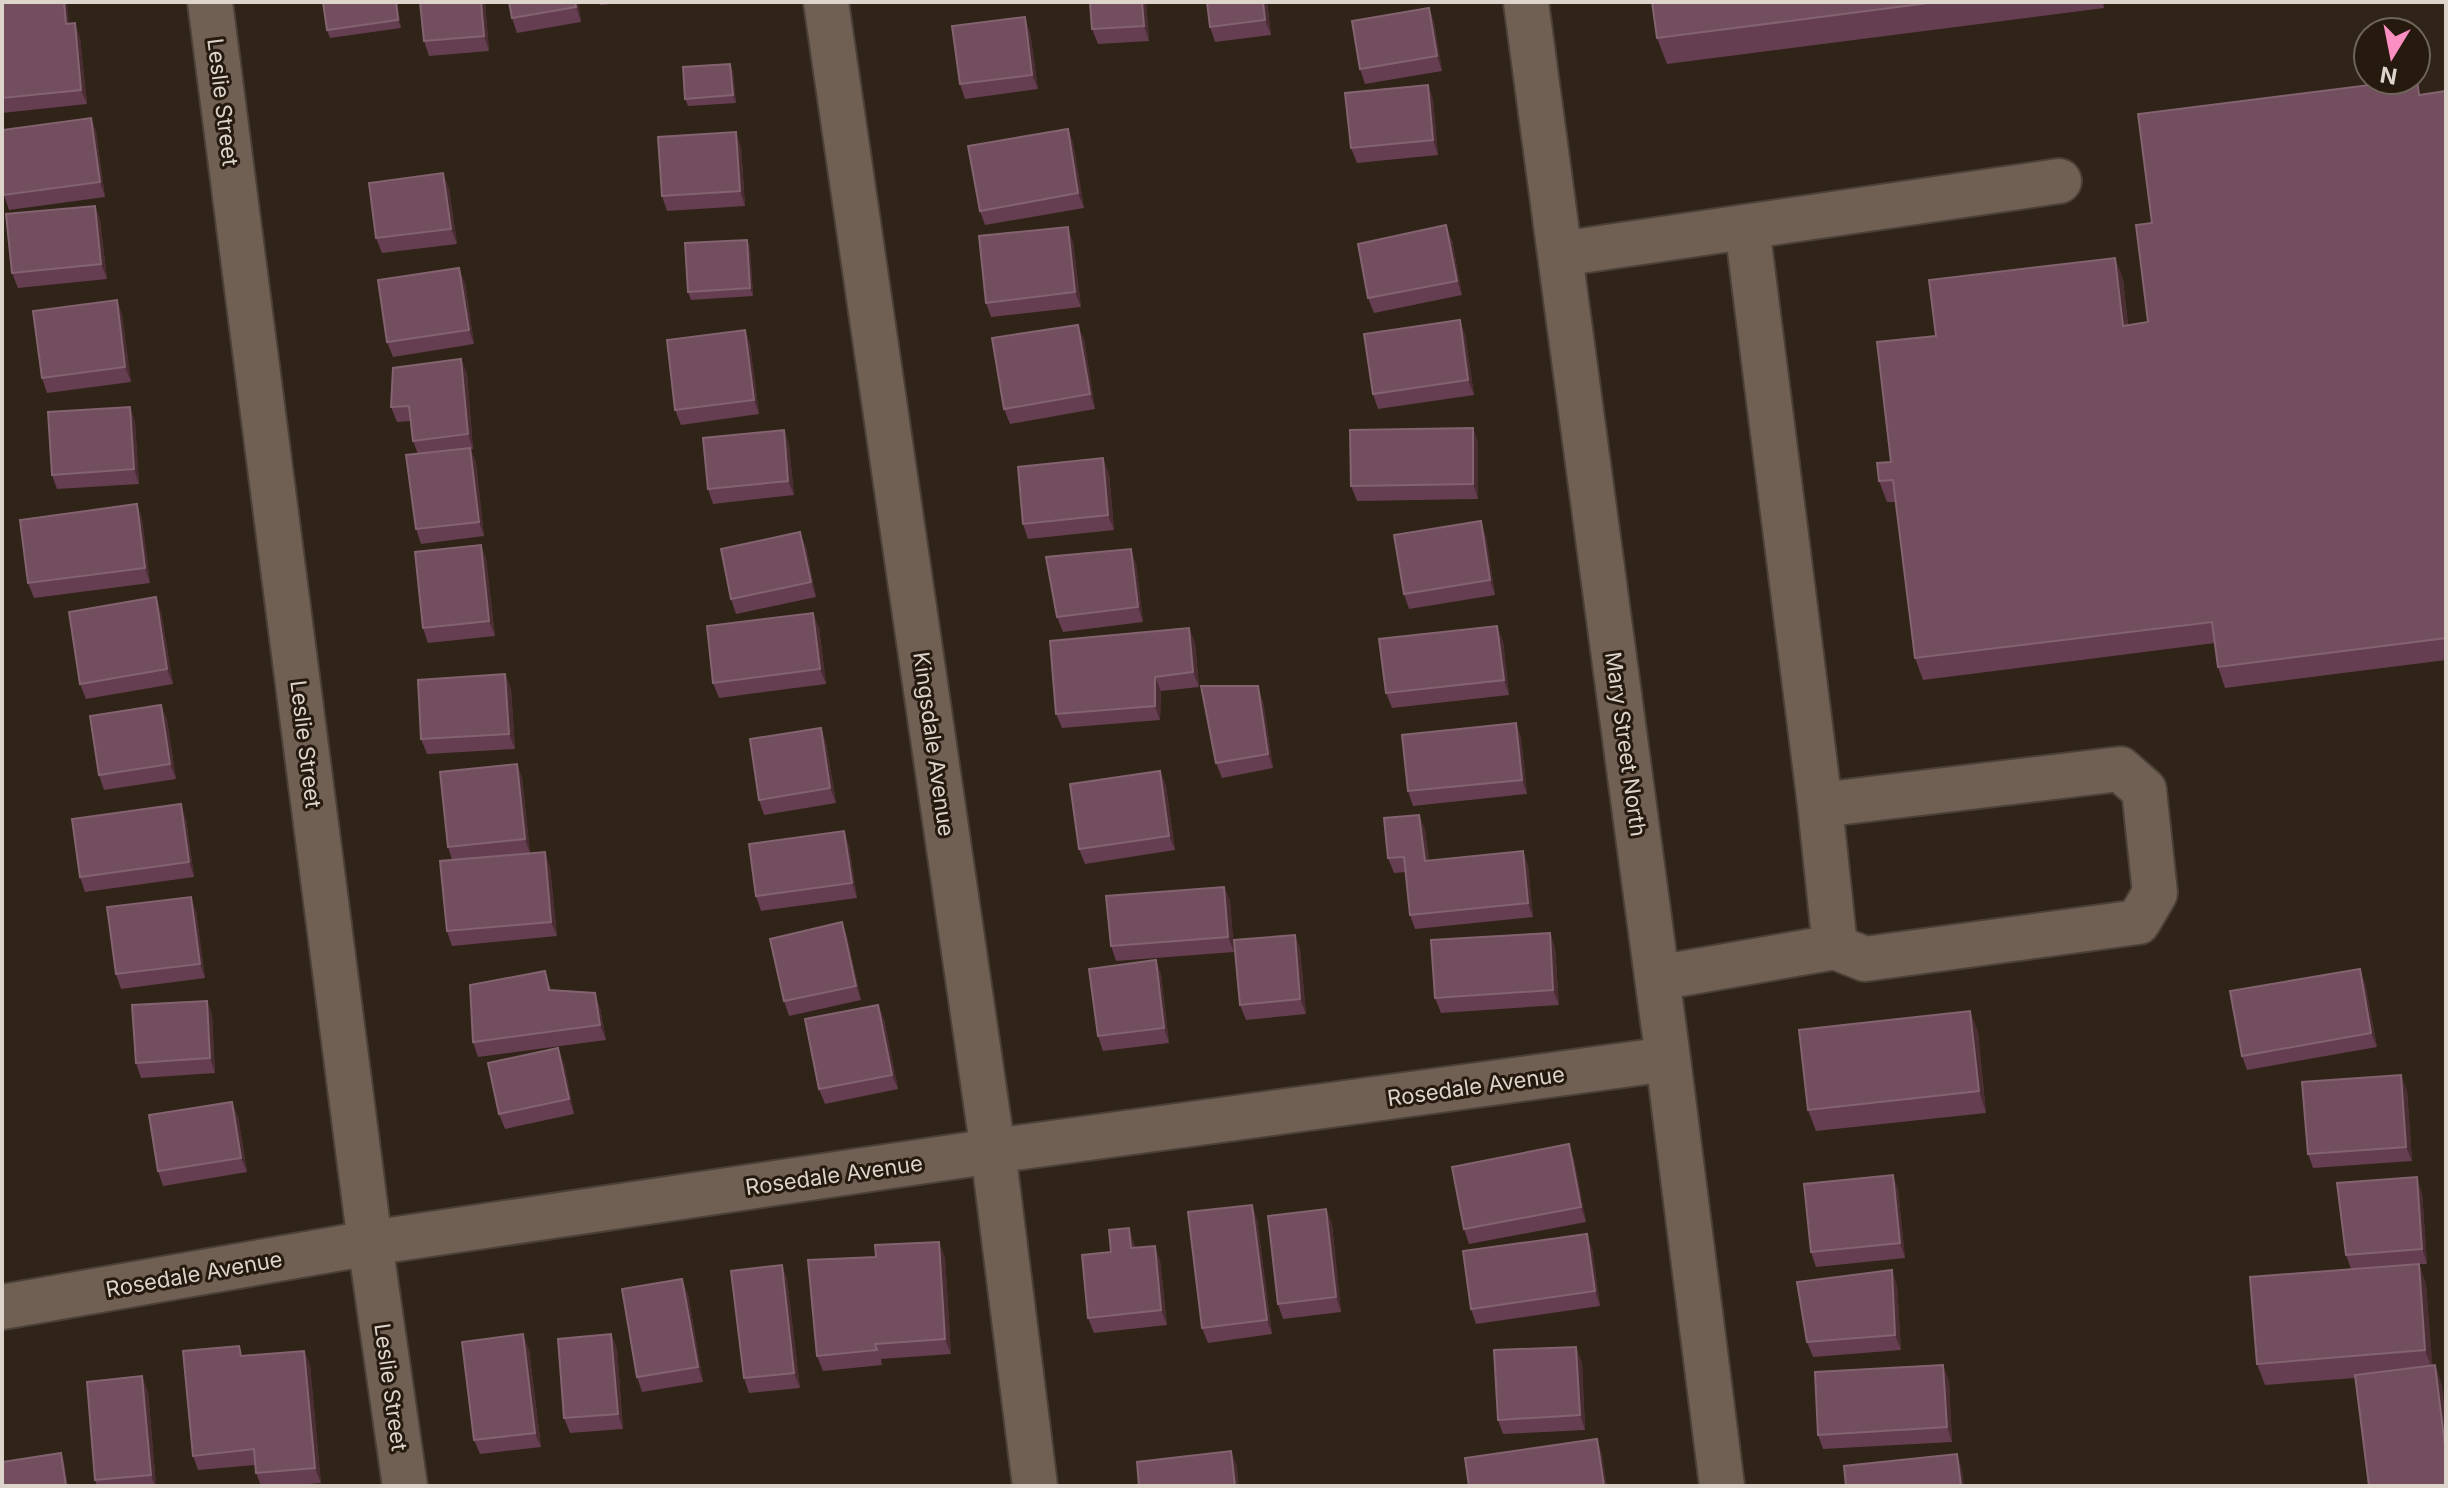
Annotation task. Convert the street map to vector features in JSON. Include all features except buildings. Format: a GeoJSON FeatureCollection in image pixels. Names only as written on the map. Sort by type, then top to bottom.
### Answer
{"type":"FeatureCollection","features":[{"type":"Feature","properties":{"kind":"street","name":"Leslie Street"},"geometry":{"type":"LineString","coordinates":[[210,2],[370,1243],[405,1486]]}},
{"type":"Feature","properties":{"kind":"street","name":"Kingsdale Avenue"},"geometry":{"type":"LineString","coordinates":[[826,2],[993,1151],[1035,1486]]}},
{"type":"Feature","properties":{"kind":"street","name":"Mary Street North"},"geometry":{"type":"LineString","coordinates":[[1526,2],[1722,1486]]}},
{"type":"Feature","properties":{"kind":"street"},"geometry":{"type":"LineString","coordinates":[[1560,254],[2059,181]]}},
{"type":"Feature","properties":{"kind":"street"},"geometry":{"type":"LineString","coordinates":[[1747,227],[1835,947]]}},
{"type":"Feature","properties":{"kind":"street"},"geometry":{"type":"LineString","coordinates":[[1657,978],[1835,947],[1865,959],[2138,922],[2155,893],[2144,790],[2120,769],[1820,805]]}},
{"type":"Feature","properties":{"kind":"street","name":"Rosedale Avenue"},"geometry":{"type":"LineString","coordinates":[[2,1307],[370,1243],[993,1151],[1668,1059]]}}]}
